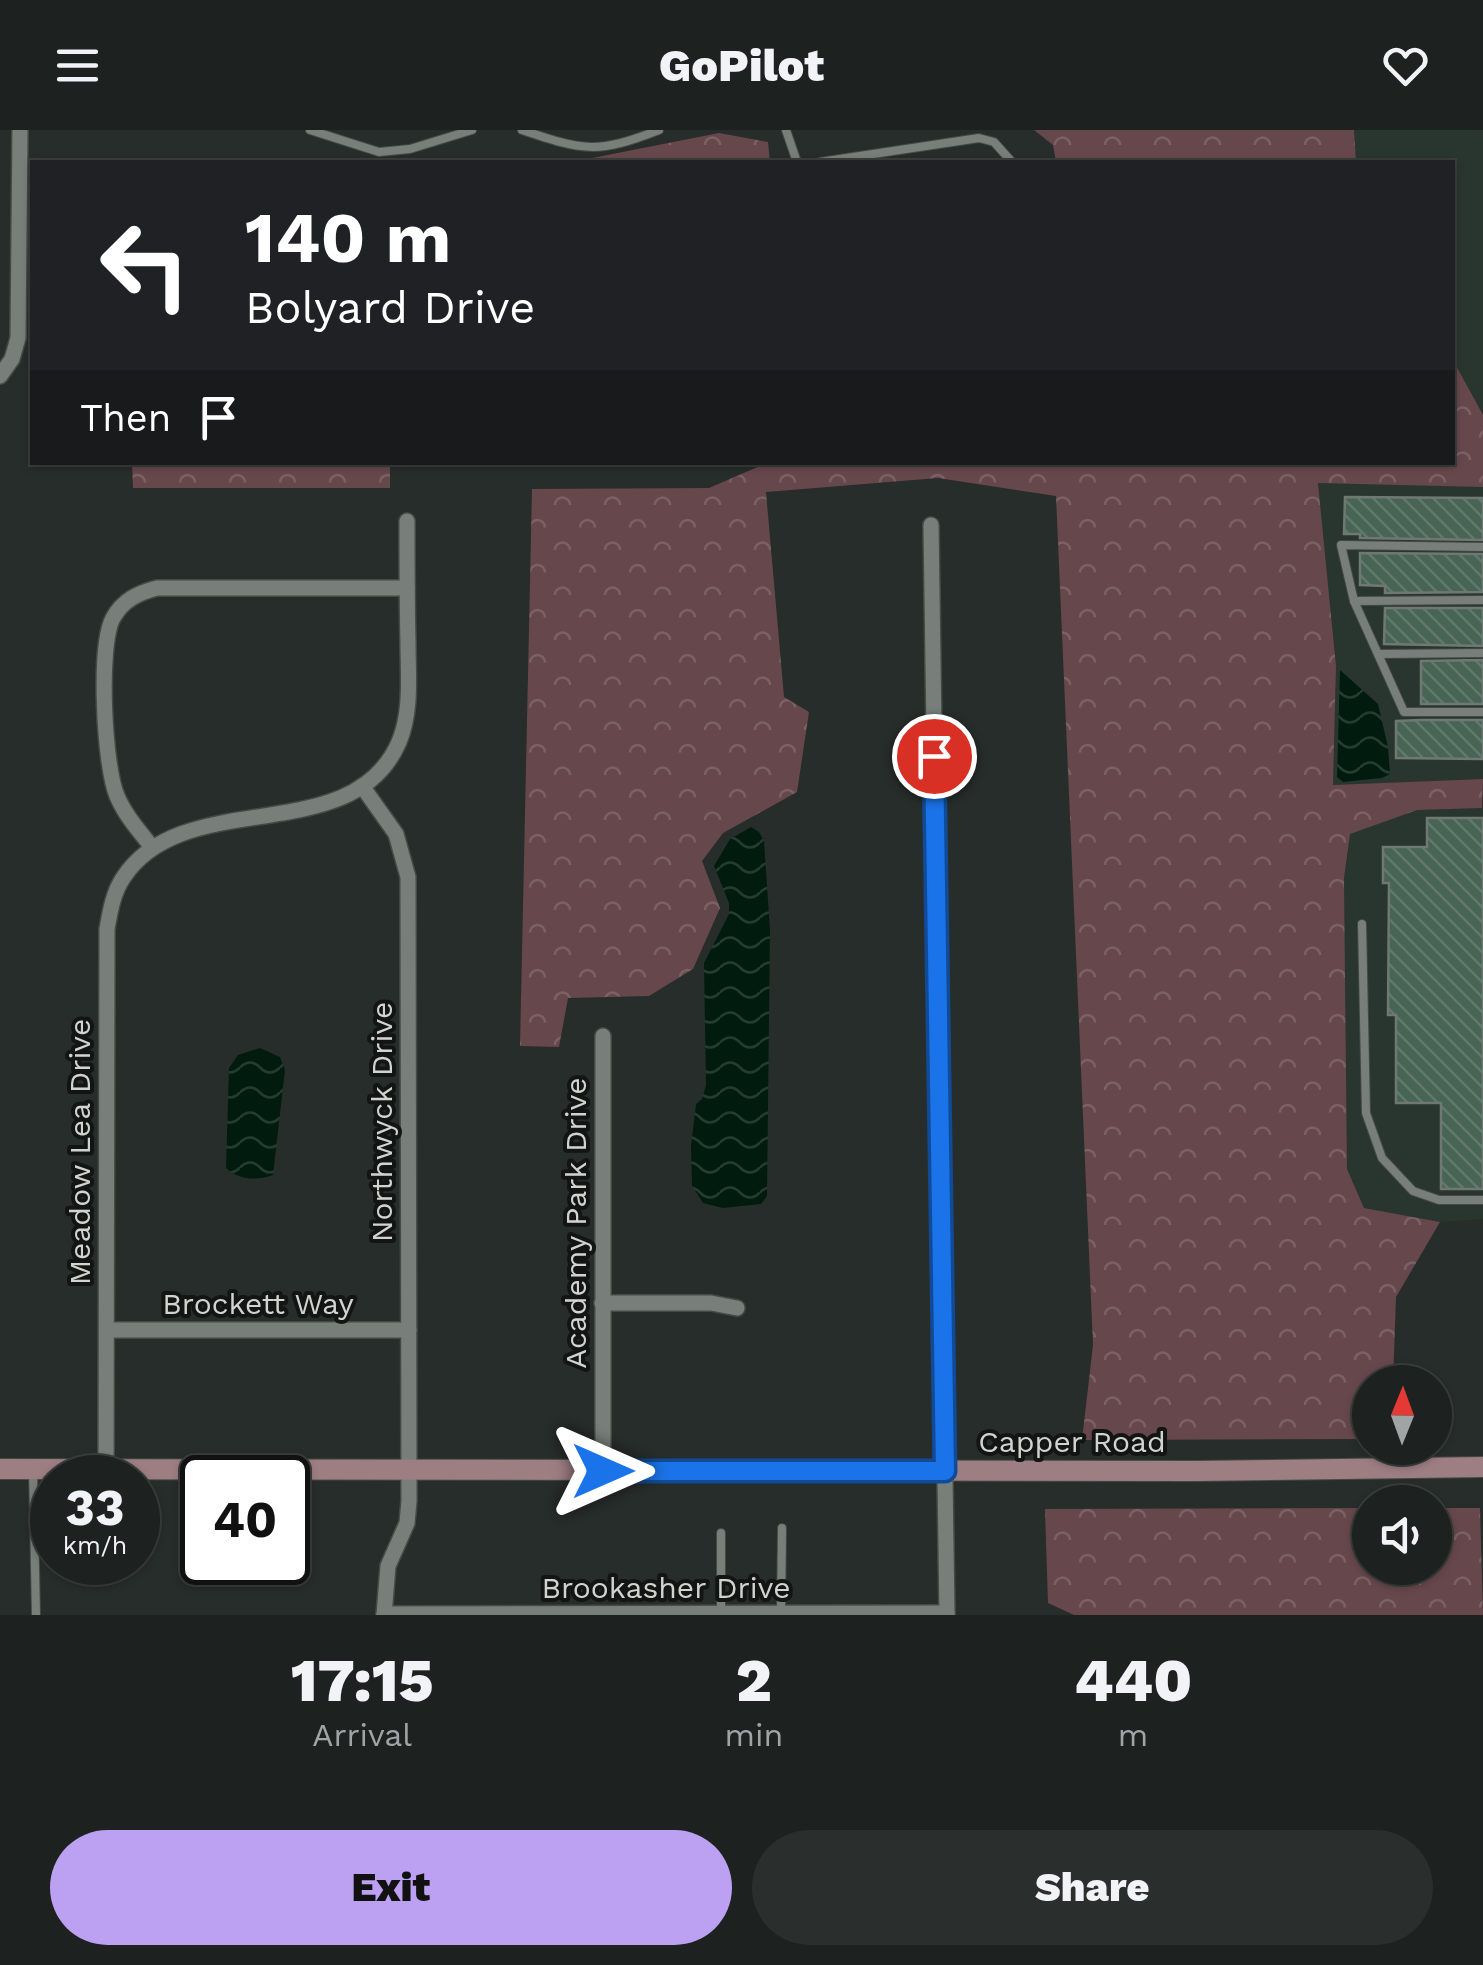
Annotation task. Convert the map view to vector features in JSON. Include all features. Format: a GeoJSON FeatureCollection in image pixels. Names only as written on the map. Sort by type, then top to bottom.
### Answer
{"type":"FeatureCollection","features":[{"type":"Feature","properties":{"kind":"street"},"geometry":{"type":"LineString","coordinates":[[0,376],[12,360],[18,338],[20,130]]}},
{"type":"Feature","properties":{"kind":"street"},"geometry":{"type":"LineString","coordinates":[[407,521],[407,588],[405,720],[398,743],[384,765],[362,786],[322,805],[192,830],[152,847],[117,798],[106,758],[106,640],[122,605],[138,593],[157,588],[407,588]]}},
{"type":"Feature","properties":{"kind":"street"},"geometry":{"type":"LineString","coordinates":[[931,525],[947,1614]]}},
{"type":"Feature","properties":{"kind":"street","name":"Northwyck Drive"},"geometry":{"type":"LineString","coordinates":[[362,786],[396,834],[408,877],[407,1523],[388,1566],[384,1614]]}},
{"type":"Feature","properties":{"kind":"street","name":"Meadow Lea Drive"},"geometry":{"type":"LineString","coordinates":[[106,1455],[107,929],[122,880],[152,847]]}},
{"type":"Feature","properties":{"kind":"street","name":"Academy Park Drive"},"geometry":{"type":"LineString","coordinates":[[603,1036],[603,1471]]}},
{"type":"Feature","properties":{"kind":"street"},"geometry":{"type":"LineString","coordinates":[[602,1303],[712,1303],[737,1308]]}},
{"type":"Feature","properties":{"kind":"street","name":"Brockett Way"},"geometry":{"type":"LineString","coordinates":[[107,1330],[408,1330]]}},
{"type":"Feature","properties":{"kind":"street","name":"Capper Road"},"geometry":{"type":"LineString","coordinates":[[160,1471],[1483,1468]]}},
{"type":"Feature","properties":{"kind":"street","name":"Capper Road"},"geometry":{"type":"LineString","coordinates":[[0,1469],[30,1470]]}},
{"type":"Feature","properties":{"kind":"street","name":"Brookasher Drive"},"geometry":{"type":"LineString","coordinates":[[384,1614],[947,1614]]}},
{"type":"Feature","properties":{"kind":"lane"},"geometry":{"type":"LineString","coordinates":[[310,130],[339,134],[380,152],[395,152],[472,130]]}},
{"type":"Feature","properties":{"kind":"lane"},"geometry":{"type":"LineString","coordinates":[[522,130],[586,149],[622,144],[658,130]]}},
{"type":"Feature","properties":{"kind":"lane"},"geometry":{"type":"LineString","coordinates":[[786,130],[796,160]]}},
{"type":"Feature","properties":{"kind":"lane"},"geometry":{"type":"LineString","coordinates":[[833,160],[980,138],[994,142],[1010,160]]}},
{"type":"Feature","properties":{"kind":"lane"},"geometry":{"type":"LineString","coordinates":[[1483,547],[1341,545],[1354,601],[1404,712],[1483,712]]}},
{"type":"Feature","properties":{"kind":"lane"},"geometry":{"type":"LineString","coordinates":[[1354,601],[1483,600]]}},
{"type":"Feature","properties":{"kind":"lane"},"geometry":{"type":"LineString","coordinates":[[1377,654],[1483,653]]}},
{"type":"Feature","properties":{"kind":"lane"},"geometry":{"type":"LineString","coordinates":[[1362,924],[1366,1113],[1382,1158],[1414,1191],[1438,1200],[1483,1200]]}},
{"type":"Feature","properties":{"kind":"lane"},"geometry":{"type":"LineString","coordinates":[[782,1528],[782,1614]]}},
{"type":"Feature","properties":{"kind":"lane"},"geometry":{"type":"LineString","coordinates":[[721,1533],[721,1615]]}},
{"type":"Feature","properties":{"kind":"lane"},"geometry":{"type":"LineString","coordinates":[[35,1585],[36,1615]]}},
{"type":"Feature","properties":{"kind":"shaded area"},"geometry":{"type":"Polygon","coordinates":[[[1354,130],[1483,130],[1483,415],[1455,364],[1455,160],[1356,160],[1354,130]]]}},
{"type":"Feature","properties":{"kind":"shaded area"},"geometry":{"type":"Polygon","coordinates":[[[1318,482],[1483,487],[1483,779],[1333,785],[1336,666],[1318,482]]]}},
{"type":"Feature","properties":{"kind":"shaded area"},"geometry":{"type":"Polygon","coordinates":[[[1483,805],[1483,1219],[1440,1222],[1364,1208],[1347,1169],[1344,878],[1350,833],[1417,810],[1483,805]]]}},
{"type":"Feature","properties":{"kind":"green space"},"geometry":{"type":"Polygon","coordinates":[[[1034,130],[1354,130],[1356,160],[1056,160],[1053,145],[1034,130]]]}},
{"type":"Feature","properties":{"kind":"green space"},"geometry":{"type":"Polygon","coordinates":[[[719,133],[768,142],[770,160],[582,160],[719,133]]]}},
{"type":"Feature","properties":{"kind":"green space"},"geometry":{"type":"Polygon","coordinates":[[[1455,364],[1483,415],[1483,487],[1318,483],[1336,666],[1333,785],[1483,779],[1482,808],[1417,810],[1350,834],[1344,878],[1347,1169],[1364,1208],[1440,1222],[1396,1297],[1394,1365],[1352,1365],[1352,1439],[1082,1440],[1093,1345],[1056,496],[938,478],[766,492],[784,697],[809,712],[797,792],[723,833],[702,861],[720,908],[693,969],[649,996],[568,998],[559,1047],[520,1046],[532,489],[709,488],[762,465],[1455,465],[1455,364]]]}},
{"type":"Feature","properties":{"kind":"green space"},"geometry":{"type":"Polygon","coordinates":[[[132,465],[390,465],[390,488],[133,488],[132,465]]]}},
{"type":"Feature","properties":{"kind":"green space"},"geometry":{"type":"Polygon","coordinates":[[[1352,1508],[1352,1585],[1452,1585],[1452,1508],[1480,1508],[1483,1615],[1074,1615],[1048,1603],[1045,1509],[1352,1508]]]}},
{"type":"Feature","properties":{"kind":"water"},"geometry":{"type":"Polygon","coordinates":[[[1340,670],[1378,704],[1390,774],[1382,778],[1343,782],[1337,777],[1340,670]]]}},
{"type":"Feature","properties":{"kind":"water"},"geometry":{"type":"Polygon","coordinates":[[[751,827],[764,841],[770,930],[767,1196],[761,1204],[723,1208],[703,1203],[692,1186],[696,1104],[706,1085],[704,963],[729,914],[729,903],[714,866],[730,839],[751,827]]]}},
{"type":"Feature","properties":{"kind":"water"},"geometry":{"type":"Polygon","coordinates":[[[260,1048],[280,1057],[285,1070],[273,1175],[248,1178],[226,1168],[229,1068],[238,1055],[260,1048]]]}},
{"type":"Feature","properties":{"kind":"building"},"geometry":{"type":"Polygon","coordinates":[[[1345,497],[1483,498],[1483,540],[1360,538],[1360,534],[1344,534],[1345,497]]]}},
{"type":"Feature","properties":{"kind":"building"},"geometry":{"type":"Polygon","coordinates":[[[1360,553],[1483,554],[1483,592],[1385,593],[1385,586],[1360,585],[1360,553]]]}},
{"type":"Feature","properties":{"kind":"building"},"geometry":{"type":"Polygon","coordinates":[[[1385,608],[1483,608],[1483,646],[1384,644],[1385,608]]]}},
{"type":"Feature","properties":{"kind":"building"},"geometry":{"type":"Polygon","coordinates":[[[1483,660],[1483,704],[1421,704],[1421,661],[1483,660]]]}},
{"type":"Feature","properties":{"kind":"building"},"geometry":{"type":"Polygon","coordinates":[[[1483,720],[1483,759],[1396,758],[1396,721],[1483,720]]]}},
{"type":"Feature","properties":{"kind":"building"},"geometry":{"type":"Polygon","coordinates":[[[1427,818],[1483,818],[1483,1189],[1441,1189],[1441,1103],[1396,1103],[1396,1015],[1388,1015],[1389,883],[1383,883],[1383,847],[1427,847],[1427,818]]]}},
{"type":"Feature","properties":{"kind":"route"},"geometry":{"type":"LineString","coordinates":[[603,1471],[945,1471],[934,756]]}}]}
